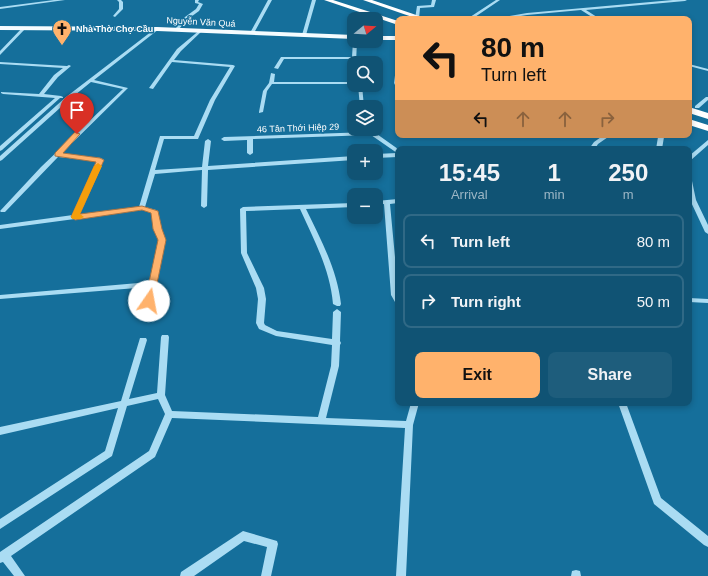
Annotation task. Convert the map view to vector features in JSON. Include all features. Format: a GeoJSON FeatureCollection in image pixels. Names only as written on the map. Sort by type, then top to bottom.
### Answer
{"type":"FeatureCollection","features":[{"type":"Feature","properties":{"kind":"highway"},"geometry":{"type":"LineString","coordinates":[[327,0],[395,22]]}},
{"type":"Feature","properties":{"kind":"highway"},"geometry":{"type":"LineString","coordinates":[[332,0],[395,22]]}},
{"type":"Feature","properties":{"kind":"highway"},"geometry":{"type":"LineString","coordinates":[[360,0],[413,16]]}},
{"type":"Feature","properties":{"kind":"highway"},"geometry":{"type":"LineString","coordinates":[[366,0],[414,16]]}},
{"type":"Feature","properties":{"kind":"highway"},"geometry":{"type":"LineString","coordinates":[[692,107],[708,111]]}},
{"type":"Feature","properties":{"kind":"highway"},"geometry":{"type":"LineString","coordinates":[[692,107],[708,116]]}},
{"type":"Feature","properties":{"kind":"highway"},"geometry":{"type":"LineString","coordinates":[[692,118],[708,123]]}},
{"type":"Feature","properties":{"kind":"highway"},"geometry":{"type":"LineString","coordinates":[[692,123],[708,128]]}},
{"type":"Feature","properties":{"kind":"main road","name":"Nguyễn Văn Quá"},"geometry":{"type":"LineString","coordinates":[[0,28],[177,29],[347,37]]}},
{"type":"Feature","properties":{"kind":"main road"},"geometry":{"type":"LineString","coordinates":[[383,38],[395,38]]}},
{"type":"Feature","properties":{"kind":"street"},"geometry":{"type":"LineString","coordinates":[[0,8],[62,0]]}},
{"type":"Feature","properties":{"kind":"street"},"geometry":{"type":"LineString","coordinates":[[115,16],[121,9],[121,2],[119,0]]}},
{"type":"Feature","properties":{"kind":"street"},"geometry":{"type":"LineString","coordinates":[[177,29],[188,16],[195,13],[201,6],[201,4],[196,2],[197,0]]}},
{"type":"Feature","properties":{"kind":"street"},"geometry":{"type":"LineString","coordinates":[[252,33],[270,0]]}},
{"type":"Feature","properties":{"kind":"street"},"geometry":{"type":"LineString","coordinates":[[304,35],[314,0]]}},
{"type":"Feature","properties":{"kind":"street"},"geometry":{"type":"LineString","coordinates":[[420,16],[418,7],[432,6],[434,0]]}},
{"type":"Feature","properties":{"kind":"street"},"geometry":{"type":"LineString","coordinates":[[474,16],[498,0]]}},
{"type":"Feature","properties":{"kind":"street"},"geometry":{"type":"LineString","coordinates":[[628,0],[635,5]]}},
{"type":"Feature","properties":{"kind":"street"},"geometry":{"type":"LineString","coordinates":[[512,16],[685,0]]}},
{"type":"Feature","properties":{"kind":"street"},"geometry":{"type":"LineString","coordinates":[[582,9],[593,16]]}},
{"type":"Feature","properties":{"kind":"street"},"geometry":{"type":"LineString","coordinates":[[0,54],[24,28]]}},
{"type":"Feature","properties":{"kind":"street"},"geometry":{"type":"LineString","coordinates":[[0,159],[68,98],[158,29]]}},
{"type":"Feature","properties":{"kind":"street"},"geometry":{"type":"LineString","coordinates":[[150,88],[179,50],[201,30]]}},
{"type":"Feature","properties":{"kind":"street"},"geometry":{"type":"LineString","coordinates":[[276,68],[283,58],[347,60]]}},
{"type":"Feature","properties":{"kind":"street"},"geometry":{"type":"LineString","coordinates":[[142,208],[154,172],[162,137],[196,138],[209,108],[225,77],[233,66],[171,62]]}},
{"type":"Feature","properties":{"kind":"street"},"geometry":{"type":"LineString","coordinates":[[0,63],[69,65],[56,76],[40,96]]}},
{"type":"Feature","properties":{"kind":"street"},"geometry":{"type":"LineString","coordinates":[[692,66],[708,70]]}},
{"type":"Feature","properties":{"kind":"street"},"geometry":{"type":"LineString","coordinates":[[261,112],[265,91],[272,84],[273,74]]}},
{"type":"Feature","properties":{"kind":"street"},"geometry":{"type":"LineString","coordinates":[[4,210],[57,155],[126,88],[91,81]]}},
{"type":"Feature","properties":{"kind":"street"},"geometry":{"type":"LineString","coordinates":[[272,84],[347,83]]}},
{"type":"Feature","properties":{"kind":"street"},"geometry":{"type":"LineString","coordinates":[[1,94],[68,98]]}},
{"type":"Feature","properties":{"kind":"street"},"geometry":{"type":"LineString","coordinates":[[0,149],[60,97]]}},
{"type":"Feature","properties":{"kind":"street"},"geometry":{"type":"LineString","coordinates":[[692,107],[708,98]]}},
{"type":"Feature","properties":{"kind":"street","name":"46 Tân Thới Hiệp 29"},"geometry":{"type":"LineString","coordinates":[[224,139],[347,132]]}},
{"type":"Feature","properties":{"kind":"street"},"geometry":{"type":"LineString","coordinates":[[377,136],[395,150]]}},
{"type":"Feature","properties":{"kind":"street"},"geometry":{"type":"LineString","coordinates":[[250,138],[250,153]]}},
{"type":"Feature","properties":{"kind":"street"},"geometry":{"type":"LineString","coordinates":[[594,146],[604,138]]}},
{"type":"Feature","properties":{"kind":"street"},"geometry":{"type":"LineString","coordinates":[[204,206],[204,168],[208,141]]}},
{"type":"Feature","properties":{"kind":"street"},"geometry":{"type":"LineString","coordinates":[[692,156],[708,142]]}},
{"type":"Feature","properties":{"kind":"street"},"geometry":{"type":"LineString","coordinates":[[57,155],[100,159],[75,217]]}},
{"type":"Feature","properties":{"kind":"street"},"geometry":{"type":"LineString","coordinates":[[383,156],[395,155]]}},
{"type":"Feature","properties":{"kind":"street"},"geometry":{"type":"LineString","coordinates":[[154,172],[347,158]]}},
{"type":"Feature","properties":{"kind":"street"},"geometry":{"type":"LineString","coordinates":[[692,191],[697,207],[708,232]]}},
{"type":"Feature","properties":{"kind":"street"},"geometry":{"type":"LineString","coordinates":[[383,203],[395,202]]}},
{"type":"Feature","properties":{"kind":"street"},"geometry":{"type":"LineString","coordinates":[[388,203],[395,284]]}},
{"type":"Feature","properties":{"kind":"street"},"geometry":{"type":"LineString","coordinates":[[337,343],[276,333],[262,328],[260,323],[262,299],[260,288],[244,253],[243,210],[347,204]]}},
{"type":"Feature","properties":{"kind":"street"},"geometry":{"type":"LineString","coordinates":[[302,207],[331,270],[337,294],[337,343],[335,366],[320,421]]}},
{"type":"Feature","properties":{"kind":"street"},"geometry":{"type":"LineString","coordinates":[[692,208],[697,207]]}},
{"type":"Feature","properties":{"kind":"street"},"geometry":{"type":"LineString","coordinates":[[0,227],[142,208],[154,211],[157,229],[162,240],[149,301]]}},
{"type":"Feature","properties":{"kind":"street"},"geometry":{"type":"LineString","coordinates":[[0,297],[153,284]]}},
{"type":"Feature","properties":{"kind":"street"},"geometry":{"type":"LineString","coordinates":[[692,300],[708,301]]}},
{"type":"Feature","properties":{"kind":"street"},"geometry":{"type":"LineString","coordinates":[[20,576],[2,557],[152,454],[169,414],[161,395],[166,337]]}},
{"type":"Feature","properties":{"kind":"street"},"geometry":{"type":"LineString","coordinates":[[0,524],[109,453],[143,340]]}},
{"type":"Feature","properties":{"kind":"street"},"geometry":{"type":"LineString","coordinates":[[0,431],[161,395]]}},
{"type":"Feature","properties":{"kind":"street"},"geometry":{"type":"LineString","coordinates":[[401,576],[410,425],[414,406]]}},
{"type":"Feature","properties":{"kind":"street"},"geometry":{"type":"LineString","coordinates":[[623,406],[657,501],[708,542]]}},
{"type":"Feature","properties":{"kind":"street"},"geometry":{"type":"LineString","coordinates":[[169,414],[410,425]]}},
{"type":"Feature","properties":{"kind":"street"},"geometry":{"type":"LineString","coordinates":[[185,576],[243,536],[272,544],[266,576]]}},
{"type":"Feature","properties":{"kind":"slow traffic"},"geometry":{"type":"LineString","coordinates":[[80,217],[75,217],[98,166]]}},
{"type":"Feature","properties":{"kind":"place","name":"Nhà Thờ Chợ Cầu"},"geometry":{"type":"Point","coordinates":[62,46]}},
{"type":"Feature","properties":{"kind":"route"},"geometry":{"type":"LineString","coordinates":[[77,134],[57,155],[100,160],[75,217],[142,208],[154,211],[157,229],[162,240],[149,301]]}}]}
